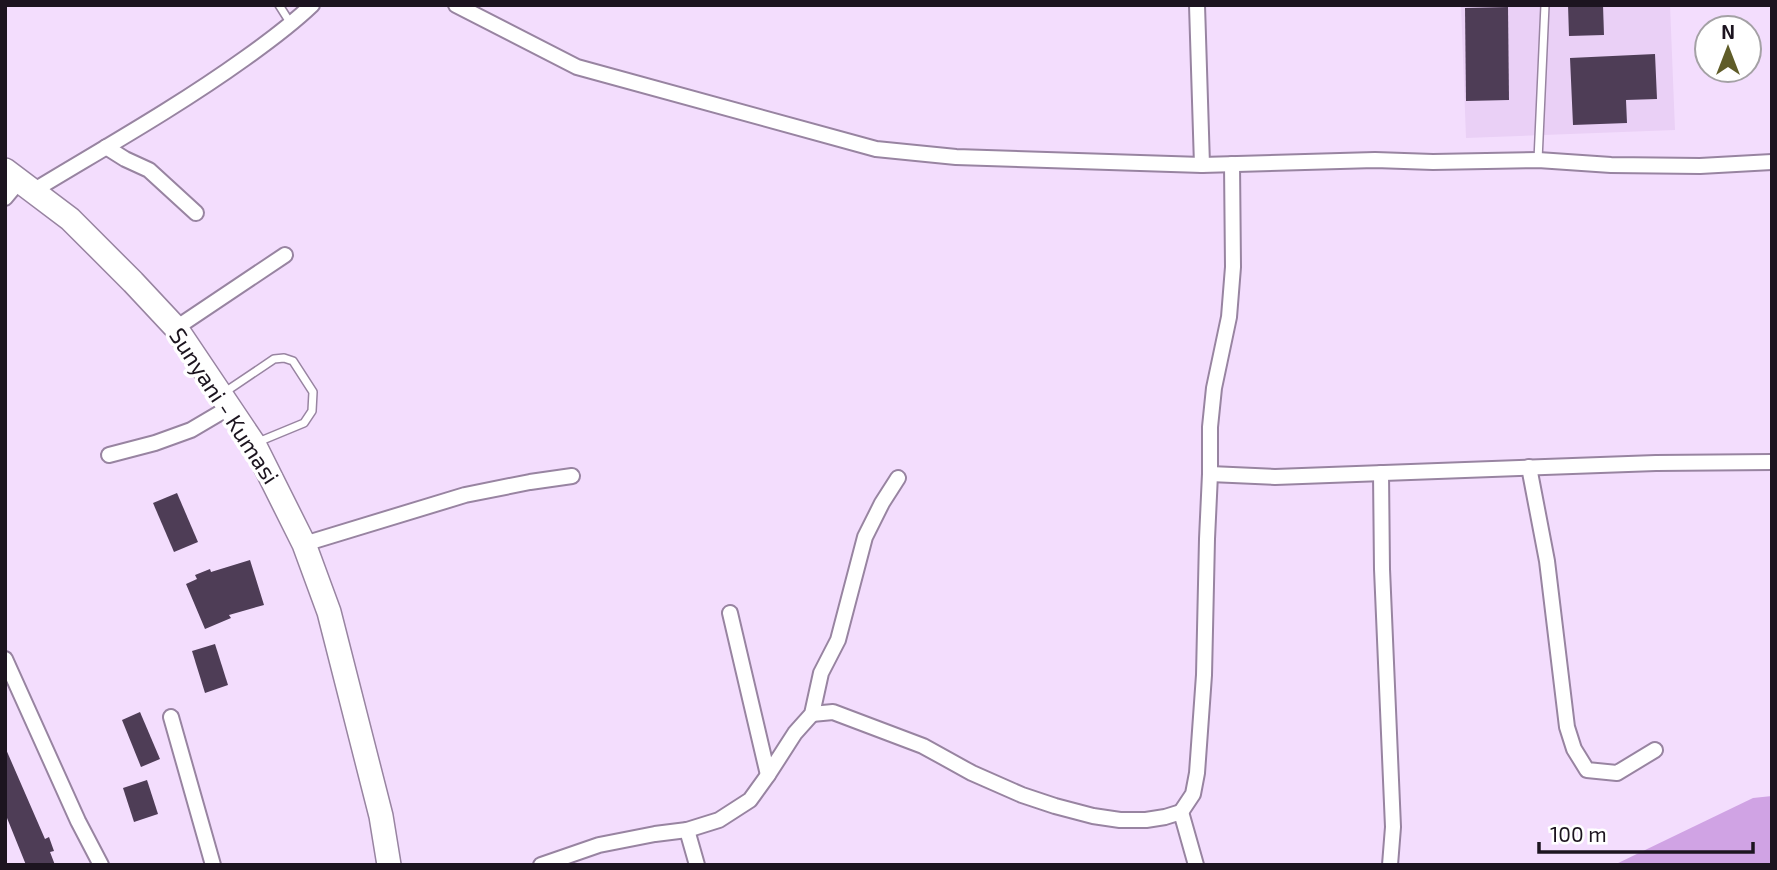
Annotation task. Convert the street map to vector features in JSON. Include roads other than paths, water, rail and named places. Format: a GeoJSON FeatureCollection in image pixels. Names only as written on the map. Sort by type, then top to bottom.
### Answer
{"type":"FeatureCollection","features":[{"type":"Feature","properties":{"kind":"main road","name":"Sunyani - Kumasi"},"geometry":{"type":"LineString","coordinates":[[19,180],[71,219],[176,328],[254,444],[304,544],[329,612],[381,816],[389,865]]}},
{"type":"Feature","properties":{"kind":"street"},"geometry":{"type":"LineString","coordinates":[[5,198],[19,180],[106,147],[169,110],[291,25],[312,5]]}},
{"type":"Feature","properties":{"kind":"street"},"geometry":{"type":"LineString","coordinates":[[456,5],[577,67],[876,149],[956,157],[1202,165],[1375,160],[1538,160],[1611,165],[1700,166],[1772,162]]}},
{"type":"Feature","properties":{"kind":"street"},"geometry":{"type":"LineString","coordinates":[[1196,5],[1202,165]]}},
{"type":"Feature","properties":{"kind":"street"},"geometry":{"type":"LineString","coordinates":[[106,147],[149,170],[196,214]]}},
{"type":"Feature","properties":{"kind":"street"},"geometry":{"type":"LineString","coordinates":[[812,714],[833,712],[923,746],[972,774],[1022,795],[1093,816],[1146,820],[1181,811],[1193,794],[1197,773],[1204,675],[1210,427],[1214,388],[1230,317],[1233,267],[1232,164]]}},
{"type":"Feature","properties":{"kind":"street"},"geometry":{"type":"LineString","coordinates":[[176,328],[285,255]]}},
{"type":"Feature","properties":{"kind":"street"},"geometry":{"type":"LineString","coordinates":[[109,455],[191,430],[226,401]]}},
{"type":"Feature","properties":{"kind":"street"},"geometry":{"type":"LineString","coordinates":[[1210,474],[1275,477],[1656,463],[1772,462]]}},
{"type":"Feature","properties":{"kind":"street"},"geometry":{"type":"LineString","coordinates":[[1529,467],[1547,561],[1567,727],[1574,749],[1587,770],[1617,773],[1655,750]]}},
{"type":"Feature","properties":{"kind":"street"},"geometry":{"type":"LineString","coordinates":[[1381,473],[1382,569],[1393,827],[1390,865]]}},
{"type":"Feature","properties":{"kind":"street"},"geometry":{"type":"LineString","coordinates":[[304,544],[465,495],[572,476]]}},
{"type":"Feature","properties":{"kind":"street"},"geometry":{"type":"LineString","coordinates":[[541,865],[599,845],[687,830],[719,820],[750,800],[795,733],[812,714],[821,673],[838,640],[865,537],[898,478]]}},
{"type":"Feature","properties":{"kind":"street"},"geometry":{"type":"LineString","coordinates":[[730,613],[768,775]]}},
{"type":"Feature","properties":{"kind":"street"},"geometry":{"type":"LineString","coordinates":[[5,659],[78,821],[102,865]]}},
{"type":"Feature","properties":{"kind":"street"},"geometry":{"type":"LineString","coordinates":[[171,717],[213,865]]}},
{"type":"Feature","properties":{"kind":"street"},"geometry":{"type":"LineString","coordinates":[[1181,811],[1196,865]]}},
{"type":"Feature","properties":{"kind":"street"},"geometry":{"type":"LineString","coordinates":[[687,830],[697,865]]}},
{"type":"Feature","properties":{"kind":"lane"},"geometry":{"type":"LineString","coordinates":[[279,5],[291,25]]}},
{"type":"Feature","properties":{"kind":"lane"},"geometry":{"type":"LineString","coordinates":[[1538,160],[1545,5]]}},
{"type":"Feature","properties":{"kind":"lane"},"geometry":{"type":"LineString","coordinates":[[226,401],[274,359],[293,361],[313,393],[312,411],[304,423],[254,444]]}}]}
